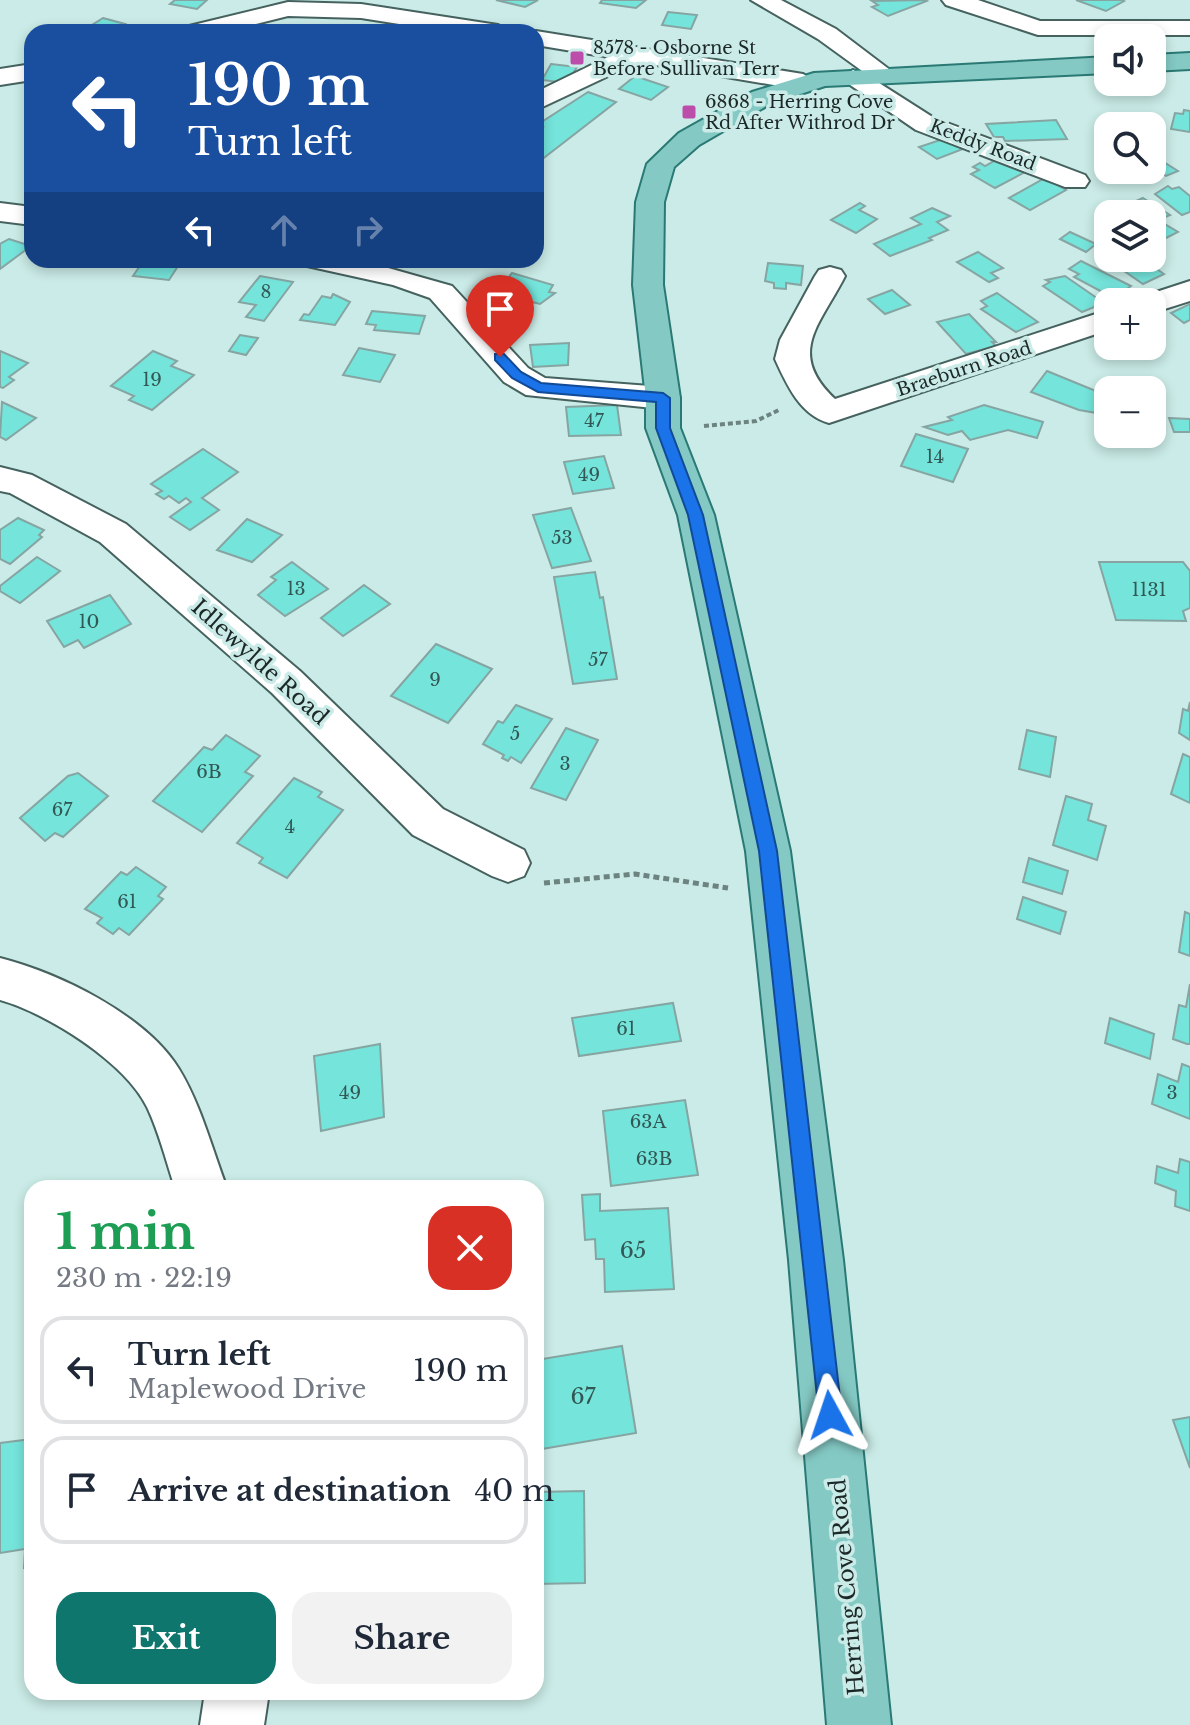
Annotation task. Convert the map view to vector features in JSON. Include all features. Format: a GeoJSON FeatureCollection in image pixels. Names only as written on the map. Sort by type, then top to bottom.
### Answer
{"type":"FeatureCollection","features":[{"type":"Feature","properties":{"kind":"main road"},"geometry":{"type":"LineString","coordinates":[[1166,62],[1190,61]]}},
{"type":"Feature","properties":{"kind":"main road","name":"Herring Cove Road"},"geometry":{"type":"LineString","coordinates":[[859,1725],[816,1260],[768,851],[696,515],[663,413],[648,285],[650,202],[661,164],[689,139],[761,98],[803,82],[1094,66]]}},
{"type":"Feature","properties":{"kind":"street"},"geometry":{"type":"LineString","coordinates":[[324,0],[361,11]]}},
{"type":"Feature","properties":{"kind":"street"},"geometry":{"type":"LineString","coordinates":[[763,0],[827,34],[885,76]]}},
{"type":"Feature","properties":{"kind":"street"},"geometry":{"type":"LineString","coordinates":[[954,0],[1038,28],[1190,28]]}},
{"type":"Feature","properties":{"kind":"street"},"geometry":{"type":"LineString","coordinates":[[227,24],[288,9],[361,11],[446,24]]}},
{"type":"Feature","properties":{"kind":"street"},"geometry":{"type":"LineString","coordinates":[[544,39],[803,82]]}},
{"type":"Feature","properties":{"kind":"street"},"geometry":{"type":"LineString","coordinates":[[544,98],[637,53]]}},
{"type":"Feature","properties":{"kind":"street","name":"Keddy Road"},"geometry":{"type":"LineString","coordinates":[[853,78],[925,124],[1075,181]]}},
{"type":"Feature","properties":{"kind":"street"},"geometry":{"type":"LineString","coordinates":[[0,212],[24,215]]}},
{"type":"Feature","properties":{"kind":"street"},"geometry":{"type":"LineString","coordinates":[[355,268],[401,278],[441,292],[516,375],[538,388],[663,413]]}},
{"type":"Feature","properties":{"kind":"street"},"geometry":{"type":"LineString","coordinates":[[814,401],[796,373],[791,354],[830,276]]}},
{"type":"Feature","properties":{"kind":"street"},"geometry":{"type":"LineString","coordinates":[[1166,299],[1190,290]]}},
{"type":"Feature","properties":{"kind":"street","name":"Braeburn Road"},"geometry":{"type":"LineString","coordinates":[[814,401],[829,412],[838,410],[1094,325]]}},
{"type":"Feature","properties":{"kind":"street","name":"Idlewylde Road"},"geometry":{"type":"LineString","coordinates":[[0,479],[20,483],[113,533],[286,682],[428,822],[508,863]]}},
{"type":"Feature","properties":{"kind":"street"},"geometry":{"type":"LineString","coordinates":[[0,979],[18,982],[93,1021],[159,1081],[198,1180]]}},
{"type":"Feature","properties":{"kind":"street"},"geometry":{"type":"LineString","coordinates":[[232,1725],[236,1700]]}},
{"type":"Feature","properties":{"kind":"path"},"geometry":{"type":"LineString","coordinates":[[663,413],[756,421],[814,401]]}},
{"type":"Feature","properties":{"kind":"path"},"geometry":{"type":"LineString","coordinates":[[547,885],[635,874],[711,887]]}},
{"type":"Feature","properties":{"kind":"building"},"geometry":{"type":"Polygon","coordinates":[[[175,0],[207,0],[197,9],[170,4],[175,0]]]}},
{"type":"Feature","properties":{"kind":"building"},"geometry":{"type":"Polygon","coordinates":[[[496,0],[538,0],[525,7],[496,0]]]}},
{"type":"Feature","properties":{"kind":"building"},"geometry":{"type":"Polygon","coordinates":[[[602,0],[646,0],[636,8],[600,3],[602,0]]]}},
{"type":"Feature","properties":{"kind":"building"},"geometry":{"type":"Polygon","coordinates":[[[1076,0],[1122,0],[1124,1],[1106,11],[1076,0]]]}},
{"type":"Feature","properties":{"kind":"building"},"geometry":{"type":"Polygon","coordinates":[[[872,1],[927,1],[888,16],[872,7],[878,5],[872,1]]]}},
{"type":"Feature","properties":{"kind":"building"},"geometry":{"type":"Polygon","coordinates":[[[668,12],[697,15],[691,29],[662,25],[668,12]]]}},
{"type":"Feature","properties":{"kind":"building"},"geometry":{"type":"Polygon","coordinates":[[[103,18],[125,24],[94,24],[103,18]]]}},
{"type":"Feature","properties":{"kind":"building"},"geometry":{"type":"Polygon","coordinates":[[[551,64],[577,67],[567,83],[544,80],[551,64]]]}},
{"type":"Feature","properties":{"kind":"building"},"geometry":{"type":"Polygon","coordinates":[[[635,76],[668,87],[651,100],[619,89],[635,76]]]}},
{"type":"Feature","properties":{"kind":"building"},"geometry":{"type":"Polygon","coordinates":[[[588,92],[616,102],[544,158],[544,120],[588,92]]]}},
{"type":"Feature","properties":{"kind":"building"},"geometry":{"type":"Polygon","coordinates":[[[1184,110],[1190,111],[1190,132],[1171,129],[1175,113],[1183,114],[1184,110]]]}},
{"type":"Feature","properties":{"kind":"building"},"geometry":{"type":"Polygon","coordinates":[[[1056,120],[1067,139],[1005,141],[1003,137],[994,137],[986,124],[1056,120]]]}},
{"type":"Feature","properties":{"kind":"building"},"geometry":{"type":"Polygon","coordinates":[[[952,136],[968,147],[937,159],[919,147],[952,136]]]}},
{"type":"Feature","properties":{"kind":"building"},"geometry":{"type":"Polygon","coordinates":[[[1003,156],[1027,171],[995,188],[971,174],[979,170],[973,167],[980,163],[985,166],[1003,156]]]}},
{"type":"Feature","properties":{"kind":"building"},"geometry":{"type":"Polygon","coordinates":[[[1166,163],[1178,171],[1166,176],[1166,163]]]}},
{"type":"Feature","properties":{"kind":"building"},"geometry":{"type":"Polygon","coordinates":[[[1045,178],[1066,190],[1030,210],[1009,198],[1045,178]]]}},
{"type":"Feature","properties":{"kind":"building"},"geometry":{"type":"Polygon","coordinates":[[[1168,186],[1172,189],[1179,187],[1190,196],[1190,212],[1182,215],[1155,194],[1168,186]]]}},
{"type":"Feature","properties":{"kind":"building"},"geometry":{"type":"Polygon","coordinates":[[[860,203],[865,206],[859,210],[877,219],[856,233],[831,220],[860,203]]]}},
{"type":"Feature","properties":{"kind":"building"},"geometry":{"type":"Polygon","coordinates":[[[932,208],[950,216],[937,222],[948,230],[929,238],[932,240],[890,256],[874,244],[921,224],[911,218],[932,208]]]}},
{"type":"Feature","properties":{"kind":"building"},"geometry":{"type":"Polygon","coordinates":[[[1166,225],[1178,232],[1166,238],[1166,225]]]}},
{"type":"Feature","properties":{"kind":"building"},"geometry":{"type":"Polygon","coordinates":[[[1070,232],[1094,246],[1086,252],[1060,239],[1070,232]]]}},
{"type":"Feature","properties":{"kind":"building"},"geometry":{"type":"Polygon","coordinates":[[[9,239],[24,244],[24,251],[0,269],[0,244],[9,239]]]}},
{"type":"Feature","properties":{"kind":"building"},"geometry":{"type":"Polygon","coordinates":[[[978,252],[1003,268],[991,273],[998,278],[989,282],[957,262],[978,252]]]}},
{"type":"Feature","properties":{"kind":"building"},"geometry":{"type":"Polygon","coordinates":[[[1081,261],[1094,268],[1094,272],[1103,272],[1131,286],[1095,288],[1074,277],[1079,274],[1069,269],[1081,261]]]}},
{"type":"Feature","properties":{"kind":"building"},"geometry":{"type":"Polygon","coordinates":[[[768,263],[803,266],[801,285],[786,283],[786,289],[774,288],[774,283],[765,281],[768,263]]]}},
{"type":"Feature","properties":{"kind":"building"},"geometry":{"type":"Polygon","coordinates":[[[138,268],[177,268],[169,280],[133,276],[138,268]]]}},
{"type":"Feature","properties":{"kind":"building"},"geometry":{"type":"Polygon","coordinates":[[[1126,272],[1164,274],[1143,284],[1126,272]]]}},
{"type":"Feature","properties":{"kind":"building"},"geometry":{"type":"Polygon","coordinates":[[[512,273],[553,285],[549,292],[555,293],[540,304],[507,296],[509,286],[503,285],[512,273]]]}},
{"type":"Feature","properties":{"kind":"building"},"geometry":{"type":"Polygon","coordinates":[[[260,276],[293,282],[264,321],[246,317],[256,305],[239,302],[260,276]]]}},
{"type":"Feature","properties":{"kind":"building"},"geometry":{"type":"Polygon","coordinates":[[[1065,276],[1094,296],[1094,307],[1082,312],[1043,286],[1050,282],[1046,280],[1065,276]]]}},
{"type":"Feature","properties":{"kind":"building"},"geometry":{"type":"Polygon","coordinates":[[[892,290],[910,305],[885,314],[868,299],[892,290]]]}},
{"type":"Feature","properties":{"kind":"building"},"geometry":{"type":"Polygon","coordinates":[[[997,293],[1038,322],[1016,332],[981,309],[987,306],[981,301],[997,293]]]}},
{"type":"Feature","properties":{"kind":"building"},"geometry":{"type":"Polygon","coordinates":[[[333,294],[350,302],[335,325],[300,320],[304,314],[309,315],[322,296],[331,298],[333,294]]]}},
{"type":"Feature","properties":{"kind":"building"},"geometry":{"type":"Polygon","coordinates":[[[1190,304],[1190,320],[1184,323],[1171,313],[1190,304]]]}},
{"type":"Feature","properties":{"kind":"building"},"geometry":{"type":"Polygon","coordinates":[[[372,311],[425,316],[419,334],[374,330],[376,325],[366,324],[372,311]]]}},
{"type":"Feature","properties":{"kind":"building"},"geometry":{"type":"Polygon","coordinates":[[[969,314],[996,342],[992,342],[996,346],[966,354],[937,322],[969,314]]]}},
{"type":"Feature","properties":{"kind":"building"},"geometry":{"type":"Polygon","coordinates":[[[240,335],[258,338],[246,355],[229,351],[240,335]]]}},
{"type":"Feature","properties":{"kind":"building"},"geometry":{"type":"Polygon","coordinates":[[[569,343],[568,365],[533,367],[530,345],[569,343]]]}},
{"type":"Feature","properties":{"kind":"building"},"geometry":{"type":"Polygon","coordinates":[[[359,348],[395,355],[380,382],[343,375],[359,348]]]}},
{"type":"Feature","properties":{"kind":"building"},"geometry":{"type":"Polygon","coordinates":[[[0,351],[28,363],[9,377],[14,380],[3,388],[0,387],[0,351]]]}},
{"type":"Feature","properties":{"kind":"building"},"geometry":{"type":"Polygon","coordinates":[[[153,351],[177,361],[171,366],[194,375],[152,410],[129,400],[134,396],[111,386],[153,351]]]}},
{"type":"Feature","properties":{"kind":"building"},"geometry":{"type":"Polygon","coordinates":[[[1047,371],[1094,390],[1094,413],[1079,410],[1031,392],[1047,371]]]}},
{"type":"Feature","properties":{"kind":"building"},"geometry":{"type":"Polygon","coordinates":[[[2,402],[36,418],[6,440],[0,437],[2,402]]]}},
{"type":"Feature","properties":{"kind":"building"},"geometry":{"type":"Polygon","coordinates":[[[617,405],[621,435],[569,436],[566,407],[617,405]]]}},
{"type":"Feature","properties":{"kind":"building"},"geometry":{"type":"Polygon","coordinates":[[[984,405],[1043,422],[1037,438],[1008,430],[970,440],[962,431],[948,435],[924,427],[952,420],[948,417],[984,405]]]}},
{"type":"Feature","properties":{"kind":"building"},"geometry":{"type":"Polygon","coordinates":[[[1169,418],[1190,419],[1190,432],[1174,432],[1169,418]]]}},
{"type":"Feature","properties":{"kind":"building"},"geometry":{"type":"Polygon","coordinates":[[[916,434],[968,449],[953,482],[901,466],[916,434]]]}},
{"type":"Feature","properties":{"kind":"building"},"geometry":{"type":"Polygon","coordinates":[[[203,449],[238,472],[202,498],[219,510],[190,530],[170,517],[191,502],[186,498],[179,503],[169,496],[164,499],[156,494],[162,491],[151,484],[203,449]]]}},
{"type":"Feature","properties":{"kind":"building"},"geometry":{"type":"Polygon","coordinates":[[[604,456],[614,488],[573,494],[564,462],[604,456]]]}},
{"type":"Feature","properties":{"kind":"building"},"geometry":{"type":"Polygon","coordinates":[[[571,508],[591,561],[552,568],[533,515],[571,508]]]}},
{"type":"Feature","properties":{"kind":"building"},"geometry":{"type":"Polygon","coordinates":[[[18,518],[44,530],[39,535],[42,537],[10,564],[0,559],[0,530],[18,518]]]}},
{"type":"Feature","properties":{"kind":"building"},"geometry":{"type":"Polygon","coordinates":[[[247,519],[282,535],[252,562],[217,550],[247,519]]]}},
{"type":"Feature","properties":{"kind":"building"},"geometry":{"type":"Polygon","coordinates":[[[37,557],[60,571],[20,603],[0,591],[0,586],[37,557]]]}},
{"type":"Feature","properties":{"kind":"building"},"geometry":{"type":"Polygon","coordinates":[[[292,562],[328,589],[285,616],[258,595],[276,580],[271,577],[292,562]]]}},
{"type":"Feature","properties":{"kind":"building"},"geometry":{"type":"Polygon","coordinates":[[[1099,562],[1183,562],[1190,571],[1190,608],[1183,611],[1186,621],[1116,620],[1099,562]]]}},
{"type":"Feature","properties":{"kind":"building"},"geometry":{"type":"Polygon","coordinates":[[[595,572],[600,598],[603,597],[617,679],[573,684],[554,577],[595,572]]]}},
{"type":"Feature","properties":{"kind":"building"},"geometry":{"type":"Polygon","coordinates":[[[364,585],[390,604],[343,636],[321,618],[364,585]]]}},
{"type":"Feature","properties":{"kind":"building"},"geometry":{"type":"Polygon","coordinates":[[[110,595],[131,624],[84,648],[78,640],[64,647],[47,621],[110,595]]]}},
{"type":"Feature","properties":{"kind":"building"},"geometry":{"type":"Polygon","coordinates":[[[436,644],[492,669],[448,723],[391,696],[436,644]]]}},
{"type":"Feature","properties":{"kind":"building"},"geometry":{"type":"Polygon","coordinates":[[[1190,702],[1190,740],[1179,733],[1183,709],[1188,711],[1190,702]]]}},
{"type":"Feature","properties":{"kind":"building"},"geometry":{"type":"Polygon","coordinates":[[[516,705],[552,719],[521,763],[511,757],[508,761],[502,758],[504,755],[483,744],[498,721],[503,723],[516,705]]]}},
{"type":"Feature","properties":{"kind":"building"},"geometry":{"type":"Polygon","coordinates":[[[566,728],[598,740],[566,800],[531,788],[566,728]]]}},
{"type":"Feature","properties":{"kind":"building"},"geometry":{"type":"Polygon","coordinates":[[[1027,730],[1056,737],[1050,777],[1019,769],[1027,730]]]}},
{"type":"Feature","properties":{"kind":"building"},"geometry":{"type":"Polygon","coordinates":[[[226,735],[260,756],[245,772],[253,776],[202,832],[153,801],[204,747],[212,750],[226,735]]]}},
{"type":"Feature","properties":{"kind":"building"},"geometry":{"type":"Polygon","coordinates":[[[1183,754],[1190,757],[1190,803],[1171,794],[1183,754]]]}},
{"type":"Feature","properties":{"kind":"building"},"geometry":{"type":"Polygon","coordinates":[[[78,773],[108,796],[63,837],[55,833],[45,841],[20,818],[68,776],[78,773]]]}},
{"type":"Feature","properties":{"kind":"building"},"geometry":{"type":"Polygon","coordinates":[[[294,778],[322,792],[318,797],[343,810],[287,878],[259,863],[263,858],[237,843],[294,778]]]}},
{"type":"Feature","properties":{"kind":"building"},"geometry":{"type":"Polygon","coordinates":[[[1066,796],[1092,804],[1088,820],[1106,826],[1097,860],[1053,845],[1066,796]]]}},
{"type":"Feature","properties":{"kind":"building"},"geometry":{"type":"Polygon","coordinates":[[[1029,858],[1068,871],[1062,894],[1023,882],[1029,858]]]}},
{"type":"Feature","properties":{"kind":"building"},"geometry":{"type":"Polygon","coordinates":[[[136,867],[166,887],[158,896],[163,899],[129,935],[119,928],[113,934],[97,923],[102,918],[85,909],[121,872],[127,875],[136,867]]]}},
{"type":"Feature","properties":{"kind":"building"},"geometry":{"type":"Polygon","coordinates":[[[1023,897],[1066,912],[1060,934],[1017,919],[1023,897]]]}},
{"type":"Feature","properties":{"kind":"building"},"geometry":{"type":"Polygon","coordinates":[[[1185,912],[1190,914],[1190,956],[1179,952],[1185,912]]]}},
{"type":"Feature","properties":{"kind":"building"},"geometry":{"type":"Polygon","coordinates":[[[1190,984],[1190,1044],[1187,1044],[1173,1039],[1179,1005],[1186,1007],[1190,984]]]}},
{"type":"Feature","properties":{"kind":"building"},"geometry":{"type":"Polygon","coordinates":[[[673,1003],[681,1041],[579,1056],[572,1018],[673,1003]]]}},
{"type":"Feature","properties":{"kind":"building"},"geometry":{"type":"Polygon","coordinates":[[[1110,1018],[1154,1034],[1150,1059],[1105,1043],[1110,1018]]]}},
{"type":"Feature","properties":{"kind":"building"},"geometry":{"type":"Polygon","coordinates":[[[380,1044],[384,1117],[321,1131],[314,1056],[380,1044]]]}},
{"type":"Feature","properties":{"kind":"building"},"geometry":{"type":"Polygon","coordinates":[[[1182,1064],[1190,1067],[1190,1119],[1152,1104],[1158,1074],[1178,1082],[1182,1064]]]}},
{"type":"Feature","properties":{"kind":"building"},"geometry":{"type":"Polygon","coordinates":[[[685,1100],[698,1175],[611,1186],[603,1111],[685,1100]]]}},
{"type":"Feature","properties":{"kind":"building"},"geometry":{"type":"Polygon","coordinates":[[[1180,1159],[1190,1162],[1190,1211],[1175,1206],[1176,1191],[1155,1183],[1157,1166],[1178,1173],[1180,1159]]]}},
{"type":"Feature","properties":{"kind":"building"},"geometry":{"type":"Polygon","coordinates":[[[600,1194],[600,1211],[668,1208],[674,1289],[605,1292],[604,1259],[596,1259],[595,1239],[585,1240],[582,1195],[600,1194]]]}},
{"type":"Feature","properties":{"kind":"building"},"geometry":{"type":"Polygon","coordinates":[[[622,1346],[636,1433],[544,1449],[544,1359],[622,1346]]]}},
{"type":"Feature","properties":{"kind":"building"},"geometry":{"type":"Polygon","coordinates":[[[1190,1417],[1190,1468],[1173,1420],[1190,1417]]]}},
{"type":"Feature","properties":{"kind":"building"},"geometry":{"type":"Polygon","coordinates":[[[24,1440],[24,1549],[0,1553],[0,1443],[24,1440]]]}},
{"type":"Feature","properties":{"kind":"building"},"geometry":{"type":"Polygon","coordinates":[[[584,1491],[585,1583],[544,1584],[544,1492],[584,1491]]]}},
{"type":"Feature","properties":{"kind":"place","name":"8578 - Osborne St Before Sullivan Terr"},"geometry":{"type":"Point","coordinates":[577,58]}},
{"type":"Feature","properties":{"kind":"place","name":"6868 - Herring Cove Rd After Withrod Dr"},"geometry":{"type":"Point","coordinates":[689,112]}},
{"type":"Feature","properties":{"kind":"route"},"geometry":{"type":"LineString","coordinates":[[500,357],[516,375],[538,388],[663,398],[663,428],[696,515],[768,851],[816,1260],[830,1415]]}}]}
